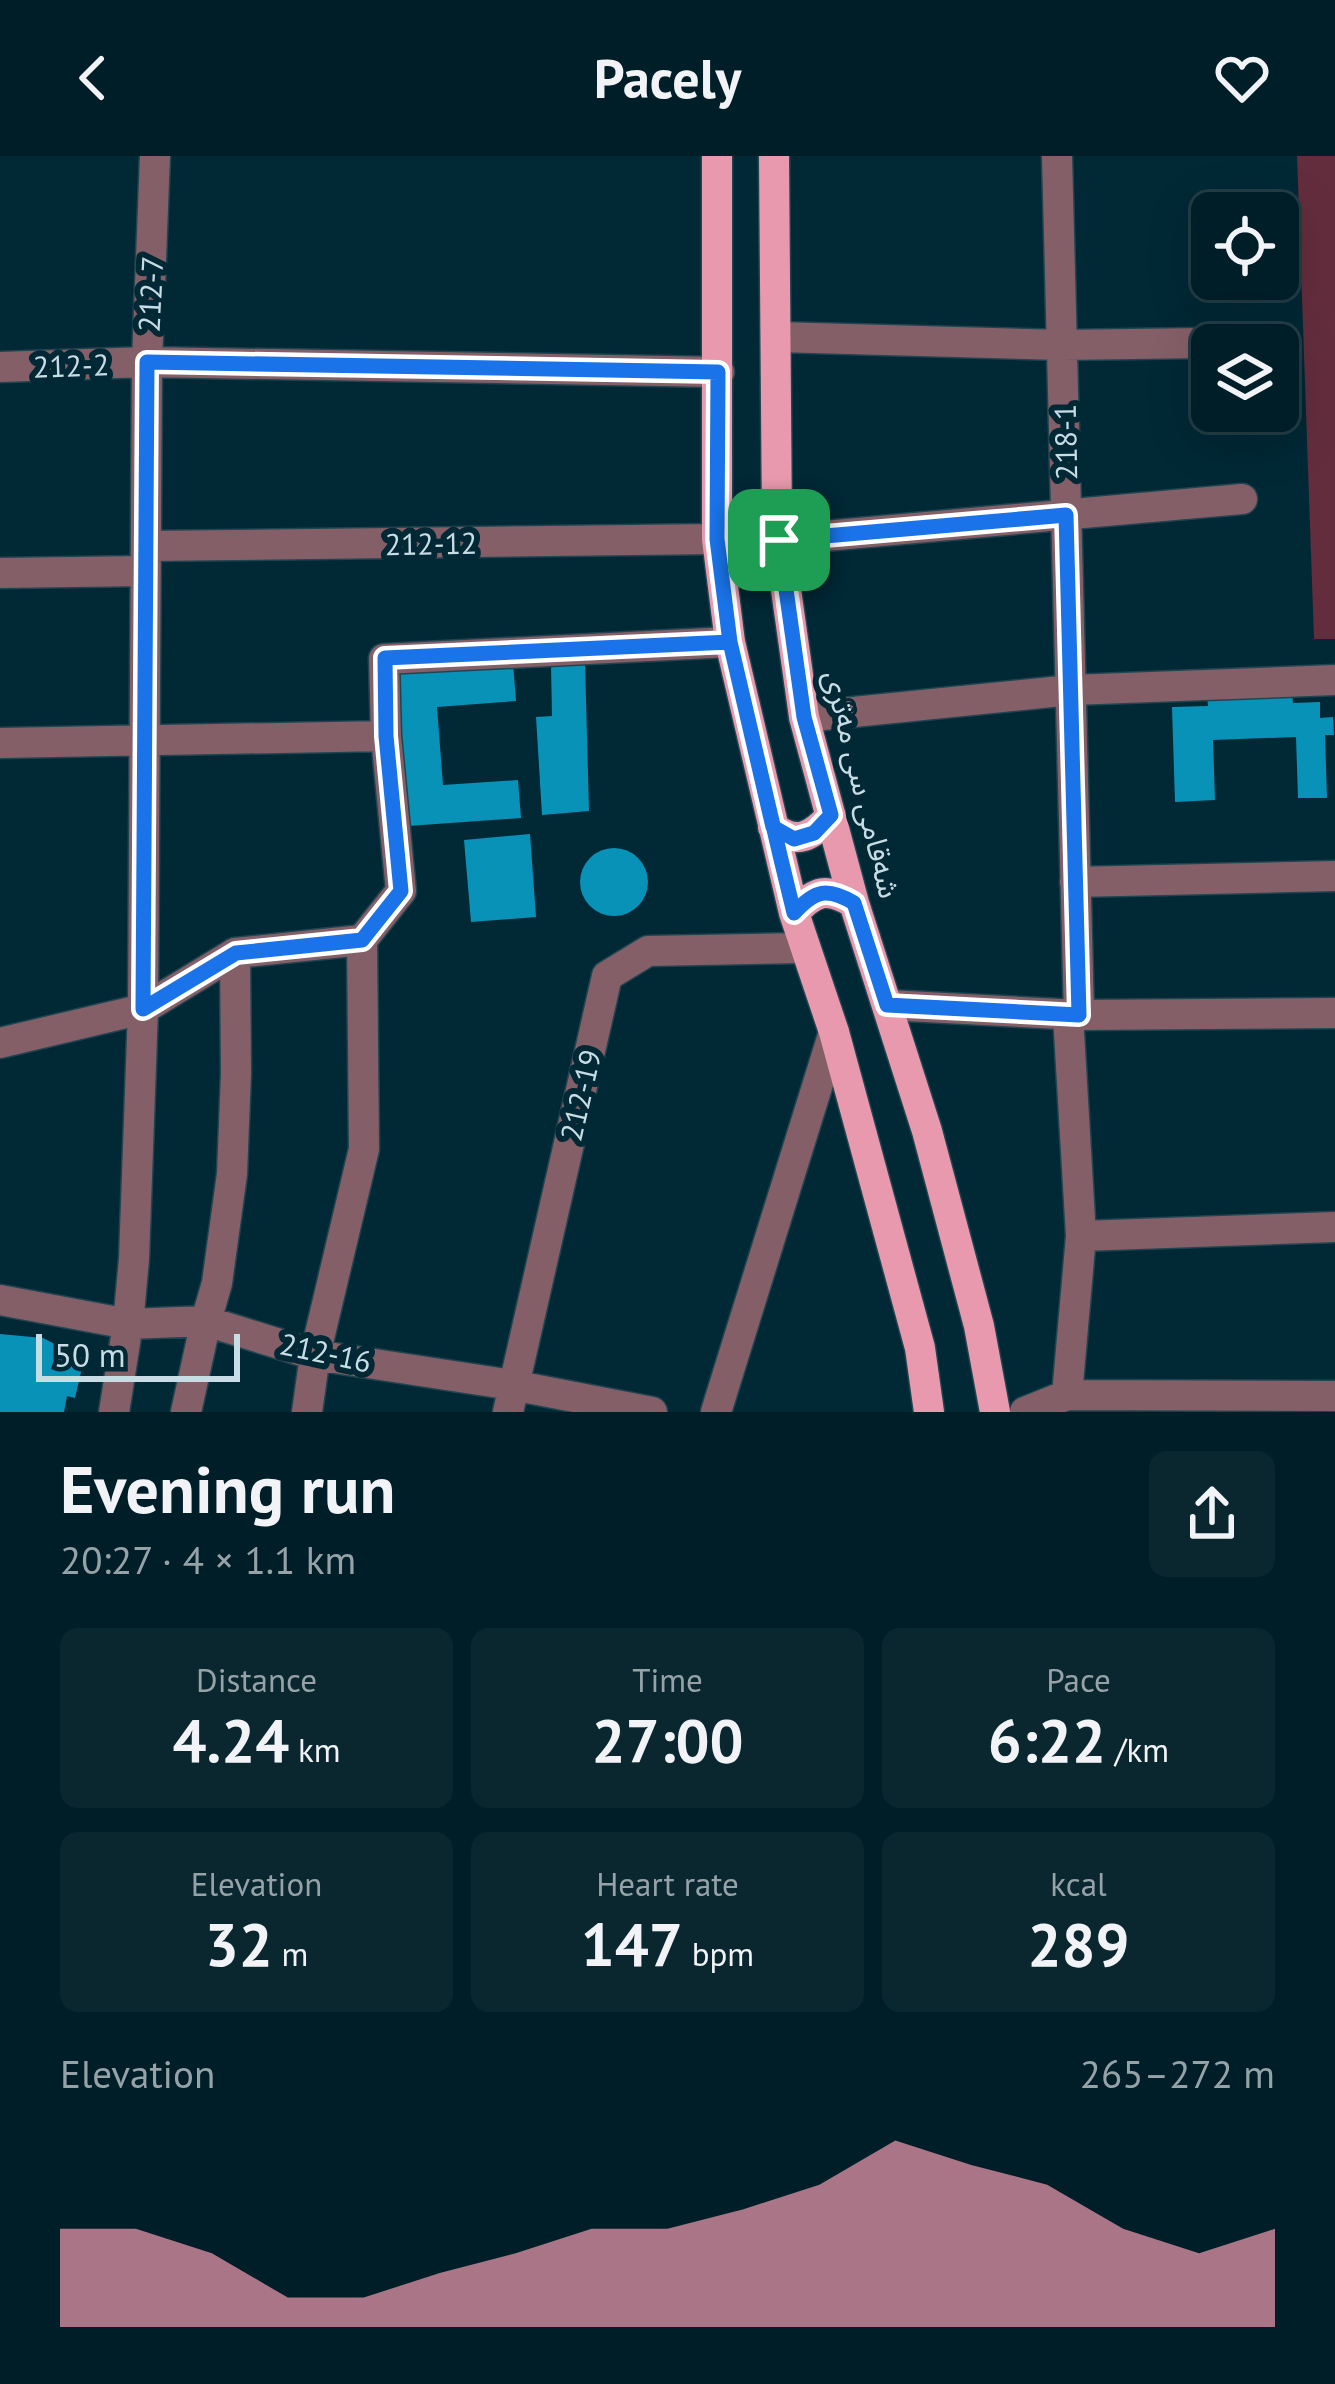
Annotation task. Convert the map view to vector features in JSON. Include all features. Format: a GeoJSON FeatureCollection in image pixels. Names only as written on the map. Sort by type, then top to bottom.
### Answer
{"type":"FeatureCollection","features":[{"type":"Feature","properties":{"kind":"main road"},"geometry":{"type":"LineString","coordinates":[[717,156],[717,539],[730,642],[803,949],[834,1032],[920,1348],[929,1412]]}},
{"type":"Feature","properties":{"kind":"main road","name":"شەقامی سی مەتری"},"geometry":{"type":"LineString","coordinates":[[774,156],[779,540],[804,717],[854,903],[927,1131],[974,1304],[995,1412]]}},
{"type":"Feature","properties":{"kind":"main road"},"geometry":{"type":"LineString","coordinates":[[773,827],[794,839],[805,838],[831,815]]}},
{"type":"Feature","properties":{"kind":"main road"},"geometry":{"type":"LineString","coordinates":[[794,913],[805,901],[826,892],[854,903]]}},
{"type":"Feature","properties":{"kind":"street","name":"212-7"},"geometry":{"type":"LineString","coordinates":[[114,1412],[134,1259],[143,1009],[147,362],[154,156]]}},
{"type":"Feature","properties":{"kind":"street","name":"218-1"},"geometry":{"type":"LineString","coordinates":[[1057,156],[1081,1236],[1067,1395]]}},
{"type":"Feature","properties":{"kind":"street"},"geometry":{"type":"LineString","coordinates":[[777,337],[1062,345],[1191,343]]}},
{"type":"Feature","properties":{"kind":"street","name":"212-2"},"geometry":{"type":"LineString","coordinates":[[0,367],[147,362],[718,372]]}},
{"type":"Feature","properties":{"kind":"street"},"geometry":{"type":"LineString","coordinates":[[779,540],[1243,499]]}},
{"type":"Feature","properties":{"kind":"street","name":"212-12"},"geometry":{"type":"LineString","coordinates":[[0,573],[146,559],[717,539]]}},
{"type":"Feature","properties":{"kind":"street"},"geometry":{"type":"LineString","coordinates":[[307,1412],[315,1354],[364,1149],[362,940],[401,891],[386,736],[385,658],[730,642]]}},
{"type":"Feature","properties":{"kind":"street"},"geometry":{"type":"LineString","coordinates":[[804,717],[1071,690],[1335,680]]}},
{"type":"Feature","properties":{"kind":"street"},"geometry":{"type":"LineString","coordinates":[[0,743],[386,736]]}},
{"type":"Feature","properties":{"kind":"street"},"geometry":{"type":"LineString","coordinates":[[1076,882],[1335,876]]}},
{"type":"Feature","properties":{"kind":"street"},"geometry":{"type":"LineString","coordinates":[[0,1043],[143,1009],[236,953],[362,940]]}},
{"type":"Feature","properties":{"kind":"street","name":"212-19"},"geometry":{"type":"LineString","coordinates":[[510,1399],[608,976],[648,952],[803,949]]}},
{"type":"Feature","properties":{"kind":"street"},"geometry":{"type":"LineString","coordinates":[[186,1412],[217,1283],[232,1174],[236,953]]}},
{"type":"Feature","properties":{"kind":"street"},"geometry":{"type":"LineString","coordinates":[[887,1005],[1074,1015],[1335,1013]]}},
{"type":"Feature","properties":{"kind":"street"},"geometry":{"type":"LineString","coordinates":[[716,1412],[834,1032]]}},
{"type":"Feature","properties":{"kind":"street"},"geometry":{"type":"LineString","coordinates":[[1081,1236],[1335,1227]]}},
{"type":"Feature","properties":{"kind":"street","name":"212-16"},"geometry":{"type":"LineString","coordinates":[[0,1300],[128,1324],[206,1321],[315,1354],[510,1399],[652,1412]]}},
{"type":"Feature","properties":{"kind":"street"},"geometry":{"type":"LineString","coordinates":[[1025,1412],[1067,1395],[1256,1404],[1335,1396]]}},
{"type":"Feature","properties":{"kind":"shaded area"},"geometry":{"type":"Polygon","coordinates":[[[1297,156],[1335,156],[1335,639],[1314,639],[1297,156]]]}},
{"type":"Feature","properties":{"kind":"building"},"geometry":{"type":"Polygon","coordinates":[[[513,662],[516,701],[437,707],[443,785],[518,780],[521,818],[408,826],[396,671],[513,662]]]}},
{"type":"Feature","properties":{"kind":"building"},"geometry":{"type":"Polygon","coordinates":[[[585,662],[589,811],[542,815],[536,717],[552,716],[551,665],[585,662]]]}},
{"type":"Feature","properties":{"kind":"building"},"geometry":{"type":"Polygon","coordinates":[[[1292,694],[1293,703],[1320,702],[1320,718],[1333,717],[1334,735],[1325,735],[1327,798],[1298,798],[1296,737],[1213,740],[1215,800],[1175,802],[1172,707],[1208,706],[1207,696],[1292,694]]]}},
{"type":"Feature","properties":{"kind":"building"},"geometry":{"type":"Polygon","coordinates":[[[530,834],[536,917],[471,922],[464,840],[530,834]]]}},
{"type":"Feature","properties":{"kind":"building"},"geometry":{"type":"Polygon","coordinates":[[[614,848],[638,858],[648,882],[638,906],[614,916],[590,906],[580,882],[590,858],[614,848]]]}},
{"type":"Feature","properties":{"kind":"building"},"geometry":{"type":"Polygon","coordinates":[[[0,1334],[43,1338],[84,1359],[75,1398],[67,1396],[64,1412],[0,1412],[0,1334]]]}},
{"type":"Feature","properties":{"kind":"route"},"geometry":{"type":"LineString","coordinates":[[779,540],[804,717],[831,815],[814,833],[794,839],[773,827],[730,642],[717,539],[718,372],[147,362],[143,1009],[236,953],[362,940],[401,891],[386,736],[385,658],[730,642],[752,734],[773,827],[794,913],[805,901],[826,892],[854,903],[887,1005],[1079,1015],[1066,515],[779,540]]}}]}
